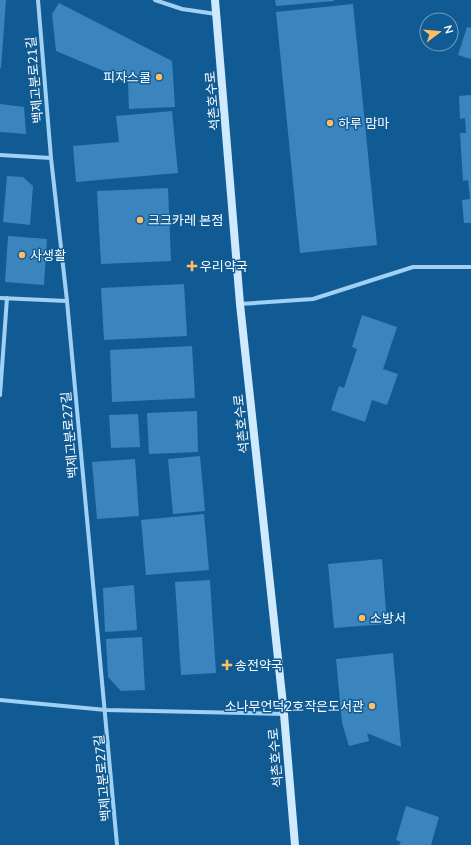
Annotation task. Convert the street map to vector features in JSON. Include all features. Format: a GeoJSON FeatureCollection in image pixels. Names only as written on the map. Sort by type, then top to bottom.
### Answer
{"type":"FeatureCollection","features":[{"type":"Feature","properties":{"kind":"street","name":"백제고분로21길"},"geometry":{"type":"LineString","coordinates":[[38,0],[51,158]]}},
{"type":"Feature","properties":{"kind":"street"},"geometry":{"type":"LineString","coordinates":[[155,0],[182,9],[217,14]]}},
{"type":"Feature","properties":{"kind":"street","name":"석촌호수로"},"geometry":{"type":"LineString","coordinates":[[215,0],[240,304],[284,714],[295,845]]}},
{"type":"Feature","properties":{"kind":"street"},"geometry":{"type":"LineString","coordinates":[[0,155],[51,158]]}},
{"type":"Feature","properties":{"kind":"street","name":"백제고분로27길"},"geometry":{"type":"LineString","coordinates":[[51,158],[67,301],[106,710],[117,845]]}},
{"type":"Feature","properties":{"kind":"street"},"geometry":{"type":"LineString","coordinates":[[240,304],[313,298],[413,267],[471,267]]}},
{"type":"Feature","properties":{"kind":"street"},"geometry":{"type":"LineString","coordinates":[[0,298],[67,301]]}},
{"type":"Feature","properties":{"kind":"street"},"geometry":{"type":"LineString","coordinates":[[0,395],[7,298]]}},
{"type":"Feature","properties":{"kind":"street"},"geometry":{"type":"LineString","coordinates":[[0,700],[106,710],[284,714]]}},
{"type":"Feature","properties":{"kind":"building"},"geometry":{"type":"Polygon","coordinates":[[[0,0],[6,0],[1,68],[0,68],[0,0]]]}},
{"type":"Feature","properties":{"kind":"building"},"geometry":{"type":"Polygon","coordinates":[[[275,0],[334,0],[334,1],[276,6],[275,0]]]}},
{"type":"Feature","properties":{"kind":"building"},"geometry":{"type":"Polygon","coordinates":[[[59,3],[172,61],[175,107],[129,109],[128,81],[56,51],[52,14],[59,3]]]}},
{"type":"Feature","properties":{"kind":"building"},"geometry":{"type":"Polygon","coordinates":[[[353,4],[377,245],[300,253],[276,12],[353,4]]]}},
{"type":"Feature","properties":{"kind":"building"},"geometry":{"type":"Polygon","coordinates":[[[467,27],[471,28],[471,59],[458,55],[467,27]]]}},
{"type":"Feature","properties":{"kind":"building"},"geometry":{"type":"Polygon","coordinates":[[[471,95],[471,223],[464,223],[462,200],[470,199],[468,180],[463,181],[460,133],[466,133],[465,118],[460,119],[459,96],[471,95]]]}},
{"type":"Feature","properties":{"kind":"building"},"geometry":{"type":"Polygon","coordinates":[[[0,104],[24,107],[26,134],[0,132],[0,104]]]}},
{"type":"Feature","properties":{"kind":"building"},"geometry":{"type":"Polygon","coordinates":[[[172,111],[178,173],[76,182],[73,146],[119,142],[116,116],[172,111]]]}},
{"type":"Feature","properties":{"kind":"building"},"geometry":{"type":"Polygon","coordinates":[[[7,176],[23,177],[33,186],[30,225],[3,222],[7,176]]]}},
{"type":"Feature","properties":{"kind":"building"},"geometry":{"type":"Polygon","coordinates":[[[168,188],[171,261],[101,264],[97,191],[168,188]]]}},
{"type":"Feature","properties":{"kind":"building"},"geometry":{"type":"Polygon","coordinates":[[[8,236],[47,239],[44,285],[5,282],[8,236]]]}},
{"type":"Feature","properties":{"kind":"building"},"geometry":{"type":"Polygon","coordinates":[[[184,284],[187,336],[104,340],[101,288],[184,284]]]}},
{"type":"Feature","properties":{"kind":"building"},"geometry":{"type":"Polygon","coordinates":[[[362,315],[397,327],[383,369],[398,374],[387,405],[372,400],[365,422],[331,410],[339,386],[344,388],[357,349],[352,347],[362,315]]]}},
{"type":"Feature","properties":{"kind":"building"},"geometry":{"type":"Polygon","coordinates":[[[192,346],[195,398],[112,402],[110,350],[192,346]]]}},
{"type":"Feature","properties":{"kind":"building"},"geometry":{"type":"Polygon","coordinates":[[[197,411],[198,452],[149,454],[147,413],[197,411]]]}},
{"type":"Feature","properties":{"kind":"building"},"geometry":{"type":"Polygon","coordinates":[[[138,414],[140,447],[111,448],[109,415],[138,414]]]}},
{"type":"Feature","properties":{"kind":"building"},"geometry":{"type":"Polygon","coordinates":[[[200,456],[205,511],[173,514],[168,459],[200,456]]]}},
{"type":"Feature","properties":{"kind":"building"},"geometry":{"type":"Polygon","coordinates":[[[135,459],[139,516],[97,519],[92,462],[135,459]]]}},
{"type":"Feature","properties":{"kind":"building"},"geometry":{"type":"Polygon","coordinates":[[[204,514],[209,570],[146,575],[141,520],[204,514]]]}},
{"type":"Feature","properties":{"kind":"building"},"geometry":{"type":"Polygon","coordinates":[[[382,559],[387,624],[334,628],[328,564],[382,559]]]}},
{"type":"Feature","properties":{"kind":"building"},"geometry":{"type":"Polygon","coordinates":[[[210,580],[216,673],[181,675],[175,582],[210,580]]]}},
{"type":"Feature","properties":{"kind":"building"},"geometry":{"type":"Polygon","coordinates":[[[134,585],[137,630],[105,632],[103,588],[134,585]]]}},
{"type":"Feature","properties":{"kind":"building"},"geometry":{"type":"Polygon","coordinates":[[[142,637],[145,690],[121,691],[108,677],[106,639],[142,637]]]}},
{"type":"Feature","properties":{"kind":"building"},"geometry":{"type":"Polygon","coordinates":[[[393,653],[401,747],[367,733],[369,741],[349,746],[342,723],[336,659],[393,653]]]}},
{"type":"Feature","properties":{"kind":"building"},"geometry":{"type":"Polygon","coordinates":[[[406,806],[439,817],[431,845],[399,845],[401,842],[396,840],[406,806]]]}},
{"type":"Feature","properties":{"kind":"place","name":"피자스쿨"},"geometry":{"type":"Point","coordinates":[159,77]}},
{"type":"Feature","properties":{"kind":"place","name":"하루 맘마"},"geometry":{"type":"Point","coordinates":[330,123]}},
{"type":"Feature","properties":{"kind":"place","name":"크크카레 본점"},"geometry":{"type":"Point","coordinates":[140,220]}},
{"type":"Feature","properties":{"kind":"place","name":"사생활"},"geometry":{"type":"Point","coordinates":[22,255]}},
{"type":"Feature","properties":{"kind":"place","name":"우리약국"},"geometry":{"type":"Point","coordinates":[192,266]}},
{"type":"Feature","properties":{"kind":"place","name":"소방서"},"geometry":{"type":"Point","coordinates":[362,618]}},
{"type":"Feature","properties":{"kind":"place","name":"송전약국"},"geometry":{"type":"Point","coordinates":[227,665]}},
{"type":"Feature","properties":{"kind":"place","name":"소나무언덕2호작은도서관"},"geometry":{"type":"Point","coordinates":[372,706]}}]}
